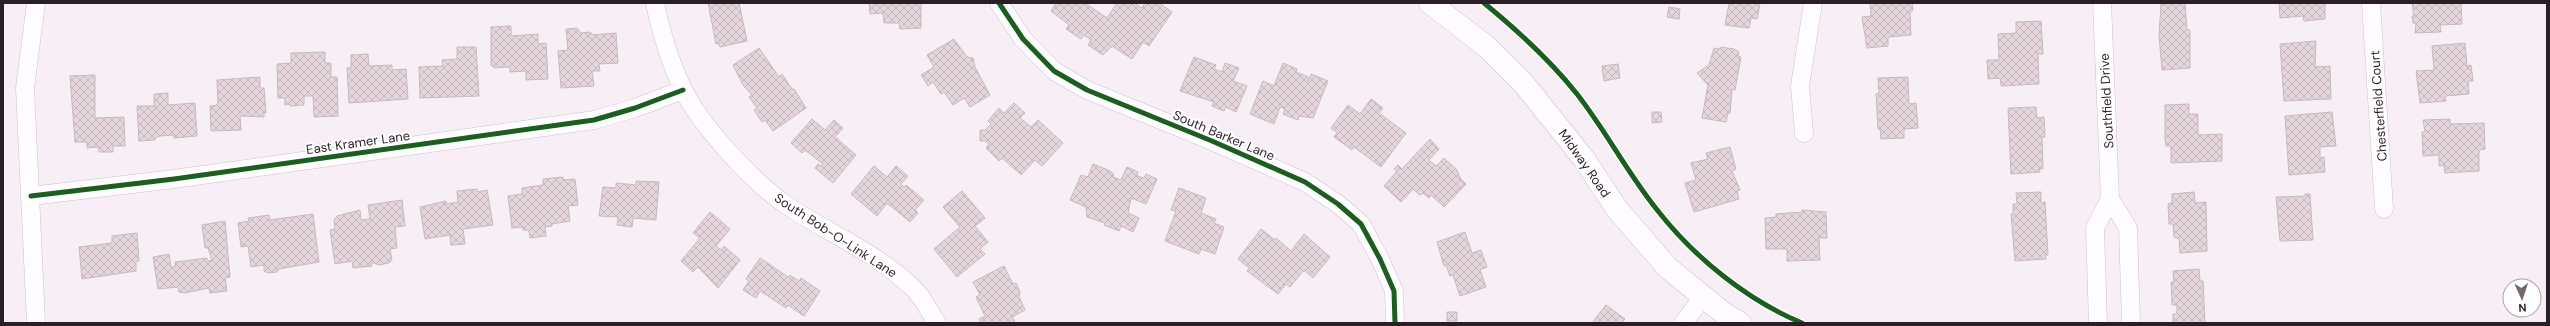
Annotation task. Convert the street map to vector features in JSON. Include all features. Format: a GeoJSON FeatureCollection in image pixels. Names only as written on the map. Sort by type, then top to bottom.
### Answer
{"type":"FeatureCollection","features":[{"type":"Feature","properties":{"kind":"main road","name":"Midway Road"},"geometry":{"type":"LineString","coordinates":[[1430,3],[1487,47],[1524,84],[1554,119],[1617,209],[1642,241],[1668,268],[1704,296],[1726,316],[1740,323]]}},
{"type":"Feature","properties":{"kind":"street"},"geometry":{"type":"LineString","coordinates":[[36,3],[25,88],[36,323]]}},
{"type":"Feature","properties":{"kind":"street","name":"South Bob-O-Link Lane"},"geometry":{"type":"LineString","coordinates":[[655,3],[658,19],[683,90],[712,131],[751,177],[789,207],[884,264],[917,291],[937,323]]}},
{"type":"Feature","properties":{"kind":"street","name":"South Barker Lane"},"geometry":{"type":"LineString","coordinates":[[999,3],[1023,39],[1054,71],[1086,90],[1212,141],[1305,182],[1338,204],[1361,224],[1380,259],[1394,291],[1395,323]]}},
{"type":"Feature","properties":{"kind":"street"},"geometry":{"type":"LineString","coordinates":[[1804,133],[1800,86],[1813,3]]}},
{"type":"Feature","properties":{"kind":"street","name":"Southfield Drive"},"geometry":{"type":"LineString","coordinates":[[2102,3],[2110,198],[2128,228],[2131,323]]}},
{"type":"Feature","properties":{"kind":"street","name":"Chesterfield Court"},"geometry":{"type":"LineString","coordinates":[[2372,3],[2384,209]]}},
{"type":"Feature","properties":{"kind":"street","name":"East Kramer Lane"},"geometry":{"type":"LineString","coordinates":[[31,196],[182,178],[594,120],[635,108],[683,90]]}},
{"type":"Feature","properties":{"kind":"street","name":"Southfield Drive"},"geometry":{"type":"LineString","coordinates":[[2098,323],[2095,228],[2110,198]]}},
{"type":"Feature","properties":{"kind":"street"},"geometry":{"type":"LineString","coordinates":[[1683,323],[1704,296]]}},
{"type":"Feature","properties":{"kind":"building"},"geometry":{"type":"Polygon","coordinates":[[[708,3],[739,3],[747,41],[720,47],[719,43],[716,44],[708,3]]]}},
{"type":"Feature","properties":{"kind":"building"},"geometry":{"type":"Polygon","coordinates":[[[869,3],[921,3],[921,28],[900,29],[899,23],[884,23],[883,13],[870,14],[869,3]]]}},
{"type":"Feature","properties":{"kind":"building"},"geometry":{"type":"Polygon","coordinates":[[[1056,3],[1085,3],[1107,18],[1117,3],[1134,3],[1142,8],[1145,3],[1159,3],[1172,12],[1149,46],[1143,42],[1132,59],[1112,46],[1103,55],[1088,45],[1091,40],[1084,35],[1081,39],[1066,29],[1069,25],[1051,11],[1056,3]]]}},
{"type":"Feature","properties":{"kind":"building"},"geometry":{"type":"Polygon","coordinates":[[[1729,3],[1760,3],[1757,19],[1751,18],[1749,28],[1725,25],[1729,3]]]}},
{"type":"Feature","properties":{"kind":"building"},"geometry":{"type":"Polygon","coordinates":[[[1870,3],[1912,3],[1913,10],[1910,13],[1911,35],[1888,37],[1888,46],[1867,48],[1862,17],[1871,16],[1870,3]]]}},
{"type":"Feature","properties":{"kind":"building"},"geometry":{"type":"Polygon","coordinates":[[[2185,3],[2187,30],[2190,30],[2190,68],[2162,70],[2159,36],[2161,4],[2185,3]]]}},
{"type":"Feature","properties":{"kind":"building"},"geometry":{"type":"Polygon","coordinates":[[[2279,3],[2325,3],[2325,19],[2304,21],[2303,16],[2280,18],[2279,3]]]}},
{"type":"Feature","properties":{"kind":"building"},"geometry":{"type":"Polygon","coordinates":[[[2412,3],[2461,3],[2462,24],[2440,25],[2441,32],[2415,33],[2416,23],[2413,23],[2412,16],[2414,16],[2412,3]]]}},
{"type":"Feature","properties":{"kind":"building"},"geometry":{"type":"Polygon","coordinates":[[[1669,7],[1680,9],[1679,19],[1667,17],[1669,7]]]}},
{"type":"Feature","properties":{"kind":"building"},"geometry":{"type":"Polygon","coordinates":[[[2041,21],[2043,54],[2038,54],[2039,84],[2001,86],[2000,78],[1988,79],[1987,60],[1999,60],[1998,34],[2016,33],[2016,22],[2041,21]]]}},
{"type":"Feature","properties":{"kind":"building"},"geometry":{"type":"Polygon","coordinates":[[[511,26],[511,36],[538,34],[538,44],[546,43],[548,79],[526,80],[526,71],[510,72],[510,67],[494,68],[494,66],[491,66],[491,27],[511,26]]]}},
{"type":"Feature","properties":{"kind":"building"},"geometry":{"type":"Polygon","coordinates":[[[577,28],[581,33],[590,32],[593,35],[616,33],[618,63],[599,64],[600,71],[592,71],[594,86],[561,88],[558,51],[568,50],[566,29],[577,28]]]}},
{"type":"Feature","properties":{"kind":"building"},"geometry":{"type":"Polygon","coordinates":[[[954,39],[967,57],[973,58],[975,67],[990,95],[970,107],[964,98],[953,105],[944,92],[941,94],[933,82],[928,86],[921,75],[934,67],[927,55],[954,39]]]}},
{"type":"Feature","properties":{"kind":"building"},"geometry":{"type":"Polygon","coordinates":[[[2316,41],[2315,67],[2330,66],[2331,99],[2284,101],[2280,44],[2316,41]]]}},
{"type":"Feature","properties":{"kind":"building"},"geometry":{"type":"Polygon","coordinates":[[[2465,43],[2467,66],[2471,65],[2473,81],[2468,81],[2469,94],[2445,96],[2446,101],[2420,103],[2416,71],[2434,70],[2432,46],[2465,43]]]}},
{"type":"Feature","properties":{"kind":"building"},"geometry":{"type":"Polygon","coordinates":[[[457,47],[476,47],[479,96],[420,98],[419,67],[443,66],[442,60],[457,59],[457,47]]]}},
{"type":"Feature","properties":{"kind":"building"},"geometry":{"type":"Polygon","coordinates":[[[1721,47],[1734,49],[1739,52],[1738,56],[1741,57],[1735,90],[1732,89],[1730,113],[1728,113],[1726,122],[1702,118],[1708,85],[1697,73],[1709,65],[1714,48],[1720,49],[1721,47]]]}},
{"type":"Feature","properties":{"kind":"building"},"geometry":{"type":"Polygon","coordinates":[[[759,48],[779,77],[782,74],[792,89],[794,89],[806,108],[773,131],[765,120],[762,122],[754,110],[757,108],[749,97],[752,95],[743,85],[733,65],[759,48]]]}},
{"type":"Feature","properties":{"kind":"building"},"geometry":{"type":"Polygon","coordinates":[[[325,52],[325,63],[331,63],[331,77],[337,77],[338,116],[314,117],[313,96],[304,96],[304,105],[285,105],[285,98],[278,98],[277,64],[291,63],[291,53],[325,52]]]}},
{"type":"Feature","properties":{"kind":"building"},"geometry":{"type":"Polygon","coordinates":[[[368,54],[369,66],[392,65],[392,70],[406,69],[408,99],[349,103],[347,68],[351,68],[351,55],[368,54]]]}},
{"type":"Feature","properties":{"kind":"building"},"geometry":{"type":"Polygon","coordinates":[[[1194,57],[1216,65],[1214,69],[1222,72],[1225,63],[1239,68],[1233,81],[1247,86],[1236,112],[1226,107],[1224,111],[1212,106],[1214,102],[1180,91],[1194,57]]]}},
{"type":"Feature","properties":{"kind":"building"},"geometry":{"type":"Polygon","coordinates":[[[1283,63],[1297,69],[1296,72],[1308,77],[1308,82],[1311,74],[1328,81],[1313,118],[1299,116],[1298,120],[1283,114],[1285,109],[1280,107],[1274,124],[1250,114],[1263,81],[1274,86],[1283,63]]]}},
{"type":"Feature","properties":{"kind":"building"},"geometry":{"type":"Polygon","coordinates":[[[1618,64],[1620,78],[1604,81],[1602,66],[1618,64]]]}},
{"type":"Feature","properties":{"kind":"building"},"geometry":{"type":"Polygon","coordinates":[[[95,75],[95,118],[124,117],[125,146],[113,146],[113,152],[99,152],[99,147],[87,148],[87,142],[75,142],[70,76],[95,75]]]}},
{"type":"Feature","properties":{"kind":"building"},"geometry":{"type":"Polygon","coordinates":[[[260,77],[260,88],[264,88],[266,113],[264,113],[264,117],[240,116],[241,130],[211,131],[210,106],[218,105],[217,80],[260,77]]]}},
{"type":"Feature","properties":{"kind":"building"},"geometry":{"type":"Polygon","coordinates":[[[1908,77],[1909,104],[1916,103],[1918,128],[1904,129],[1904,138],[1881,139],[1880,129],[1878,129],[1876,94],[1879,93],[1878,78],[1908,77]]]}},
{"type":"Feature","properties":{"kind":"building"},"geometry":{"type":"Polygon","coordinates":[[[168,93],[168,105],[195,103],[197,136],[174,138],[174,135],[160,136],[155,138],[155,140],[139,141],[137,106],[154,106],[154,94],[168,93]]]}},
{"type":"Feature","properties":{"kind":"building"},"geometry":{"type":"Polygon","coordinates":[[[1371,99],[1383,108],[1379,113],[1406,133],[1381,167],[1354,147],[1352,150],[1334,137],[1337,133],[1331,128],[1348,105],[1360,114],[1371,99]]]}},
{"type":"Feature","properties":{"kind":"building"},"geometry":{"type":"Polygon","coordinates":[[[1014,103],[1025,113],[1020,118],[1031,127],[1038,120],[1063,143],[1042,166],[1035,160],[1021,175],[1002,158],[999,161],[986,148],[989,144],[986,141],[980,141],[980,130],[985,130],[991,124],[988,121],[999,108],[1004,113],[1014,103]]]}},
{"type":"Feature","properties":{"kind":"building"},"geometry":{"type":"Polygon","coordinates":[[[2189,104],[2189,114],[2198,114],[2198,135],[2222,134],[2222,161],[2171,163],[2171,146],[2166,146],[2165,139],[2165,105],[2189,104]]]}},
{"type":"Feature","properties":{"kind":"building"},"geometry":{"type":"Polygon","coordinates":[[[2036,107],[2037,118],[2044,117],[2045,137],[2042,137],[2043,169],[2039,169],[2040,172],[2011,174],[2008,108],[2036,107]]]}},
{"type":"Feature","properties":{"kind":"building"},"geometry":{"type":"Polygon","coordinates":[[[1652,112],[1661,112],[1662,122],[1652,123],[1652,112]]]}},
{"type":"Feature","properties":{"kind":"building"},"geometry":{"type":"Polygon","coordinates":[[[2332,112],[2336,146],[2320,147],[2320,158],[2324,157],[2325,172],[2289,175],[2285,116],[2332,112]]]}},
{"type":"Feature","properties":{"kind":"building"},"geometry":{"type":"Polygon","coordinates":[[[812,119],[825,130],[834,120],[843,128],[835,137],[856,155],[833,183],[815,168],[818,164],[821,166],[823,164],[805,150],[802,153],[791,143],[812,119]]]}},
{"type":"Feature","properties":{"kind":"building"},"geometry":{"type":"Polygon","coordinates":[[[2450,119],[2450,124],[2484,123],[2485,149],[2479,150],[2479,171],[2445,173],[2444,165],[2439,166],[2439,155],[2423,156],[2422,132],[2425,132],[2423,120],[2450,119]]]}},
{"type":"Feature","properties":{"kind":"building"},"geometry":{"type":"Polygon","coordinates":[[[1430,139],[1439,149],[1429,160],[1436,166],[1444,158],[1457,170],[1460,178],[1466,184],[1444,207],[1431,195],[1429,198],[1423,193],[1420,195],[1413,189],[1401,202],[1384,186],[1397,171],[1394,169],[1398,165],[1402,169],[1430,139]]]}},
{"type":"Feature","properties":{"kind":"building"},"geometry":{"type":"Polygon","coordinates":[[[1730,147],[1736,169],[1732,171],[1740,190],[1737,191],[1739,199],[1694,212],[1685,183],[1696,180],[1691,163],[1708,159],[1706,153],[1730,147]]]}},
{"type":"Feature","properties":{"kind":"building"},"geometry":{"type":"Polygon","coordinates":[[[1093,164],[1108,170],[1114,174],[1113,177],[1121,180],[1127,167],[1138,172],[1137,176],[1144,178],[1146,174],[1157,179],[1146,204],[1131,198],[1128,213],[1139,218],[1133,232],[1121,226],[1119,231],[1104,225],[1105,223],[1087,217],[1086,207],[1070,200],[1081,175],[1088,177],[1093,164]]]}},
{"type":"Feature","properties":{"kind":"building"},"geometry":{"type":"Polygon","coordinates":[[[874,166],[887,177],[896,166],[908,176],[901,184],[904,187],[906,185],[924,200],[915,210],[918,213],[910,222],[887,203],[877,216],[851,194],[874,166]]]}},
{"type":"Feature","properties":{"kind":"building"},"geometry":{"type":"Polygon","coordinates":[[[563,177],[563,180],[575,179],[578,205],[568,206],[570,221],[552,224],[552,226],[545,227],[546,236],[530,238],[529,230],[523,230],[523,227],[512,228],[508,196],[522,194],[522,188],[543,185],[543,179],[563,177]]]}},
{"type":"Feature","properties":{"kind":"building"},"geometry":{"type":"Polygon","coordinates":[[[636,181],[659,182],[656,220],[633,218],[632,227],[617,225],[618,217],[599,216],[603,187],[616,188],[616,183],[636,185],[636,181]]]}},
{"type":"Feature","properties":{"kind":"building"},"geometry":{"type":"Polygon","coordinates":[[[1179,188],[1206,198],[1201,213],[1216,219],[1214,223],[1224,227],[1215,254],[1201,249],[1199,254],[1165,241],[1176,211],[1171,210],[1179,188]]]}},
{"type":"Feature","properties":{"kind":"building"},"geometry":{"type":"Polygon","coordinates":[[[477,189],[477,192],[487,190],[493,225],[463,229],[465,244],[451,245],[450,235],[425,239],[420,207],[446,201],[446,204],[458,202],[457,191],[477,189]]]}},
{"type":"Feature","properties":{"kind":"building"},"geometry":{"type":"Polygon","coordinates":[[[962,191],[985,218],[975,226],[988,242],[980,249],[985,254],[957,277],[934,249],[960,227],[943,207],[962,191]]]}},
{"type":"Feature","properties":{"kind":"building"},"geometry":{"type":"Polygon","coordinates":[[[2041,192],[2041,203],[2045,202],[2048,255],[2045,255],[2046,259],[2015,261],[2011,214],[2013,214],[2013,204],[2017,204],[2016,193],[2041,192]]]}},
{"type":"Feature","properties":{"kind":"building"},"geometry":{"type":"Polygon","coordinates":[[[2194,192],[2195,203],[2206,202],[2207,251],[2180,253],[2179,239],[2174,237],[2173,224],[2169,224],[2168,204],[2172,203],[2172,194],[2194,192]]]}},
{"type":"Feature","properties":{"kind":"building"},"geometry":{"type":"Polygon","coordinates":[[[2305,194],[2310,194],[2313,240],[2280,241],[2276,197],[2305,196],[2305,194]]]}},
{"type":"Feature","properties":{"kind":"building"},"geometry":{"type":"Polygon","coordinates":[[[402,200],[405,226],[395,227],[397,248],[390,249],[392,260],[389,263],[379,265],[371,262],[372,266],[353,268],[352,261],[335,264],[330,230],[335,229],[334,220],[337,216],[360,210],[361,220],[370,219],[368,205],[402,200]]]}},
{"type":"Feature","properties":{"kind":"building"},"geometry":{"type":"Polygon","coordinates":[[[1802,210],[1826,212],[1827,238],[1819,238],[1820,260],[1787,261],[1787,249],[1766,249],[1765,218],[1776,217],[1776,214],[1802,212],[1802,210]]]}},
{"type":"Feature","properties":{"kind":"building"},"geometry":{"type":"Polygon","coordinates":[[[710,212],[730,229],[716,246],[721,250],[724,246],[740,260],[718,288],[698,267],[693,272],[681,261],[700,238],[693,233],[710,212]]]}},
{"type":"Feature","properties":{"kind":"building"},"geometry":{"type":"Polygon","coordinates":[[[313,214],[319,262],[279,269],[277,272],[268,273],[264,271],[264,265],[251,267],[248,246],[241,247],[238,223],[249,221],[248,218],[269,215],[270,220],[313,214]]]}},
{"type":"Feature","properties":{"kind":"building"},"geometry":{"type":"Polygon","coordinates":[[[225,221],[230,277],[225,278],[227,291],[210,293],[209,288],[185,293],[179,292],[178,287],[158,289],[153,257],[169,254],[171,267],[175,267],[175,262],[207,258],[208,261],[212,260],[208,248],[205,248],[202,225],[225,221]]]}},
{"type":"Feature","properties":{"kind":"building"},"geometry":{"type":"Polygon","coordinates":[[[1261,229],[1275,240],[1276,238],[1291,251],[1304,234],[1330,257],[1313,278],[1304,270],[1290,287],[1286,284],[1278,294],[1247,271],[1249,268],[1238,259],[1261,229]]]}},
{"type":"Feature","properties":{"kind":"building"},"geometry":{"type":"Polygon","coordinates":[[[1465,232],[1472,253],[1481,250],[1487,267],[1480,270],[1486,287],[1460,296],[1453,275],[1450,276],[1446,265],[1444,266],[1437,242],[1465,232]]]}},
{"type":"Feature","properties":{"kind":"building"},"geometry":{"type":"Polygon","coordinates":[[[137,233],[139,261],[136,261],[136,271],[82,279],[79,247],[112,243],[112,236],[137,233]]]}},
{"type":"Feature","properties":{"kind":"building"},"geometry":{"type":"Polygon","coordinates":[[[760,258],[788,277],[790,275],[799,281],[801,278],[820,291],[804,316],[788,305],[786,308],[760,291],[756,298],[743,290],[749,281],[746,279],[760,258]]]}},
{"type":"Feature","properties":{"kind":"building"},"geometry":{"type":"Polygon","coordinates":[[[1004,266],[1013,284],[1016,283],[1020,292],[1019,297],[1025,310],[1012,317],[1015,321],[1011,323],[981,323],[979,319],[985,316],[976,297],[980,295],[973,282],[1004,266]]]}},
{"type":"Feature","properties":{"kind":"building"},"geometry":{"type":"Polygon","coordinates":[[[2199,269],[2200,281],[2203,281],[2205,323],[2173,323],[2173,314],[2177,314],[2177,305],[2172,305],[2171,282],[2174,282],[2173,271],[2199,269]]]}},
{"type":"Feature","properties":{"kind":"building"},"geometry":{"type":"Polygon","coordinates":[[[1606,305],[1625,319],[1621,323],[1592,323],[1606,305]]]}},
{"type":"Feature","properties":{"kind":"building"},"geometry":{"type":"Polygon","coordinates":[[[1447,312],[1457,312],[1457,321],[1447,321],[1447,312]]]}},
{"type":"Feature","properties":{"kind":"cycle path"},"geometry":{"type":"LineString","coordinates":[[999,3],[1023,39],[1054,71],[1087,90],[1212,141],[1305,182],[1338,204],[1361,224],[1380,259],[1394,291],[1395,323]]}},
{"type":"Feature","properties":{"kind":"cycle path"},"geometry":{"type":"LineString","coordinates":[[1484,3],[1533,46],[1567,81],[1588,108],[1647,197],[1688,245],[1705,261],[1742,290],[1782,314],[1802,323]]}},
{"type":"Feature","properties":{"kind":"cycle path"},"geometry":{"type":"LineString","coordinates":[[31,196],[174,179],[594,120],[635,108],[683,90]]}}]}
